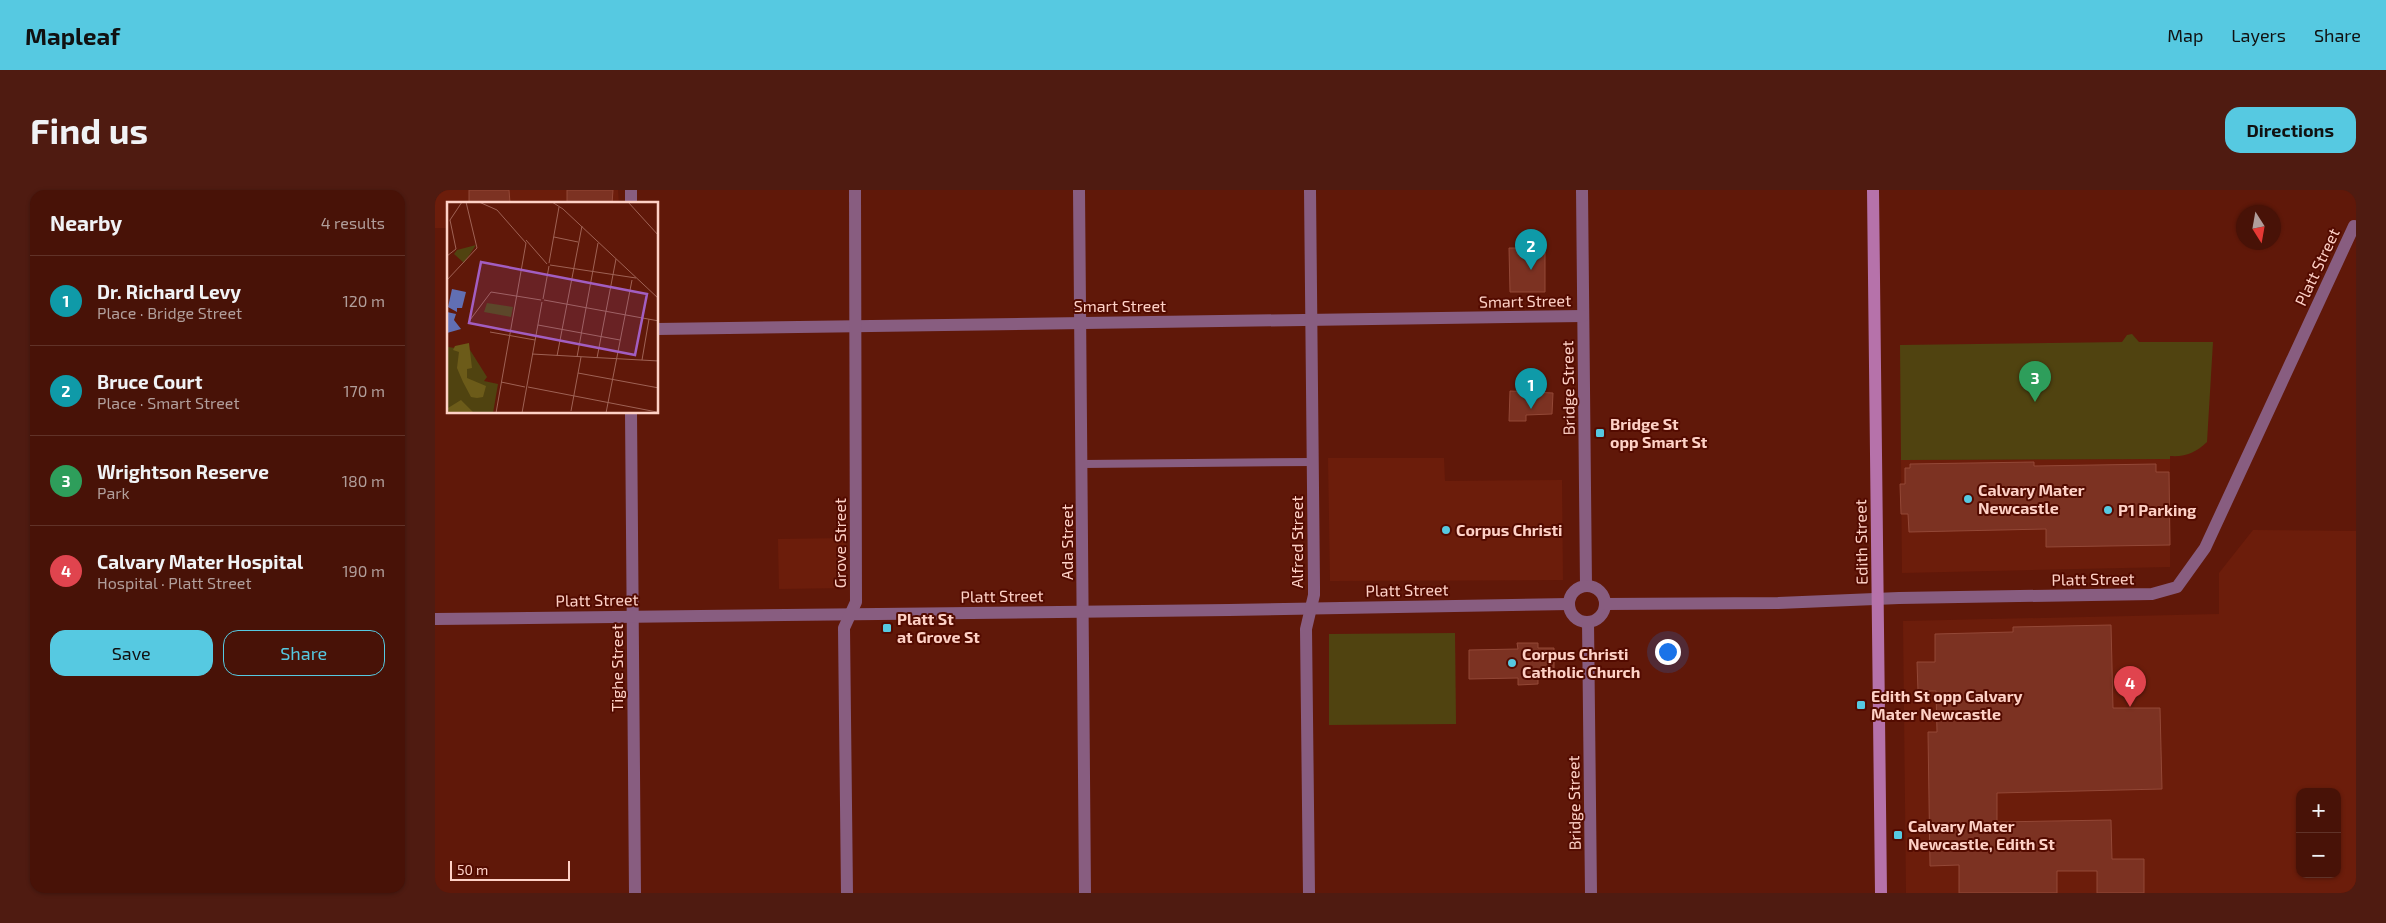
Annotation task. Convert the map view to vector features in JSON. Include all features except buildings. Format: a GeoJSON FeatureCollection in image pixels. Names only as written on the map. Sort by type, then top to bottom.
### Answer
{"type":"FeatureCollection","features":[{"type":"Feature","properties":{"kind":"main road","name":"Edith Street"},"geometry":{"type":"LineString","coordinates":[[1873,190],[1881,893]]}},
{"type":"Feature","properties":{"kind":"street","name":"Grove Street"},"geometry":{"type":"LineString","coordinates":[[847,893],[844,628],[857,602],[855,190]]}},
{"type":"Feature","properties":{"kind":"street","name":"Ada Street"},"geometry":{"type":"LineString","coordinates":[[1079,190],[1083,464],[1085,893]]}},
{"type":"Feature","properties":{"kind":"street","name":"Alfred Street"},"geometry":{"type":"LineString","coordinates":[[1309,893],[1306,629],[1314,595],[1313,320],[1310,190]]}},
{"type":"Feature","properties":{"kind":"street","name":"Bridge Street"},"geometry":{"type":"LineString","coordinates":[[1582,190],[1586,586]]}},
{"type":"Feature","properties":{"kind":"street","name":"Platt Street"},"geometry":{"type":"LineString","coordinates":[[1605,604],[1778,603],[1878,599],[2152,594],[2177,587],[2205,548],[2355,222]]}},
{"type":"Feature","properties":{"kind":"street","name":"Smart Street"},"geometry":{"type":"LineString","coordinates":[[659,329],[1583,316]]}},
{"type":"Feature","properties":{"kind":"street","name":"Tighe Street"},"geometry":{"type":"LineString","coordinates":[[631,414],[635,893]]}},
{"type":"Feature","properties":{"kind":"street"},"geometry":{"type":"LineString","coordinates":[[1586,586],[1598,590],[1603,596],[1605,604],[1600,616],[1588,622],[1575,617],[1569,604],[1572,594],[1586,586]]}},
{"type":"Feature","properties":{"kind":"street","name":"Platt Street"},"geometry":{"type":"LineString","coordinates":[[435,619],[1310,609],[1569,604]]}},
{"type":"Feature","properties":{"kind":"street","name":"Bridge Street"},"geometry":{"type":"LineString","coordinates":[[1588,622],[1591,893]]}},
{"type":"Feature","properties":{"kind":"lane"},"geometry":{"type":"LineString","coordinates":[[1083,464],[1313,462]]}},
{"type":"Feature","properties":{"kind":"shaded area"},"geometry":{"type":"Polygon","coordinates":[[[435,190],[618,190],[619,202],[447,202],[447,228],[435,228],[435,190]]]}},
{"type":"Feature","properties":{"kind":"shaded area"},"geometry":{"type":"Polygon","coordinates":[[[2132,334],[2139,342],[2213,342],[2207,442],[2194,452],[2181,456],[2170,456],[2170,459],[1901,460],[1900,345],[2122,342],[2127,335],[2132,334]]]}},
{"type":"Feature","properties":{"kind":"shaded area","name":"Corpus Christi"},"geometry":{"type":"Polygon","coordinates":[[[1328,458],[1444,458],[1445,481],[1562,480],[1563,580],[1330,581],[1328,458]]]}},
{"type":"Feature","properties":{"kind":"shaded area"},"geometry":{"type":"Polygon","coordinates":[[[2170,459],[2170,567],[1902,573],[1901,460],[2170,459]]]}},
{"type":"Feature","properties":{"kind":"shaded area"},"geometry":{"type":"Polygon","coordinates":[[[2253,530],[2356,531],[2356,893],[1906,893],[1903,621],[2219,614],[2219,573],[2253,530]]]}},
{"type":"Feature","properties":{"kind":"shaded area"},"geometry":{"type":"Polygon","coordinates":[[[846,538],[846,588],[779,589],[778,539],[846,538]]]}},
{"type":"Feature","properties":{"kind":"shaded area"},"geometry":{"type":"Polygon","coordinates":[[[1455,633],[1456,724],[1329,725],[1329,634],[1455,633]]]}},
{"type":"Feature","properties":{"kind":"place","name":"Bruce Court"},"geometry":{"type":"Point","coordinates":[1531,270]}},
{"type":"Feature","properties":{"kind":"place","name":"Wrightson Reserve"},"geometry":{"type":"Point","coordinates":[2035,402]}},
{"type":"Feature","properties":{"kind":"place","name":"Dr. Richard Levy"},"geometry":{"type":"Point","coordinates":[1531,409]}},
{"type":"Feature","properties":{"kind":"place","name":"Bridge St opp Smart St"},"geometry":{"type":"Point","coordinates":[1600,433]}},
{"type":"Feature","properties":{"kind":"place","name":"Calvary Mater Newcastle"},"geometry":{"type":"Point","coordinates":[1968,499]}},
{"type":"Feature","properties":{"kind":"place","name":"P1 Parking"},"geometry":{"type":"Point","coordinates":[2108,510]}},
{"type":"Feature","properties":{"kind":"place","name":"Corpus Christi"},"geometry":{"type":"Point","coordinates":[1446,530]}},
{"type":"Feature","properties":{"kind":"place","name":"Platt St at Grove St"},"geometry":{"type":"Point","coordinates":[887,628]}},
{"type":"Feature","properties":{"kind":"place","name":"Corpus Christi Catholic Church"},"geometry":{"type":"Point","coordinates":[1512,663]}},
{"type":"Feature","properties":{"kind":"place","name":"Edith St opp Calvary Mater Newcastle"},"geometry":{"type":"Point","coordinates":[1861,705]}},
{"type":"Feature","properties":{"kind":"place","name":"Calvary Mater Hospital"},"geometry":{"type":"Point","coordinates":[2130,707]}},
{"type":"Feature","properties":{"kind":"place","name":"Calvary Mater Newcastle, Edith St"},"geometry":{"type":"Point","coordinates":[1898,835]}}]}
